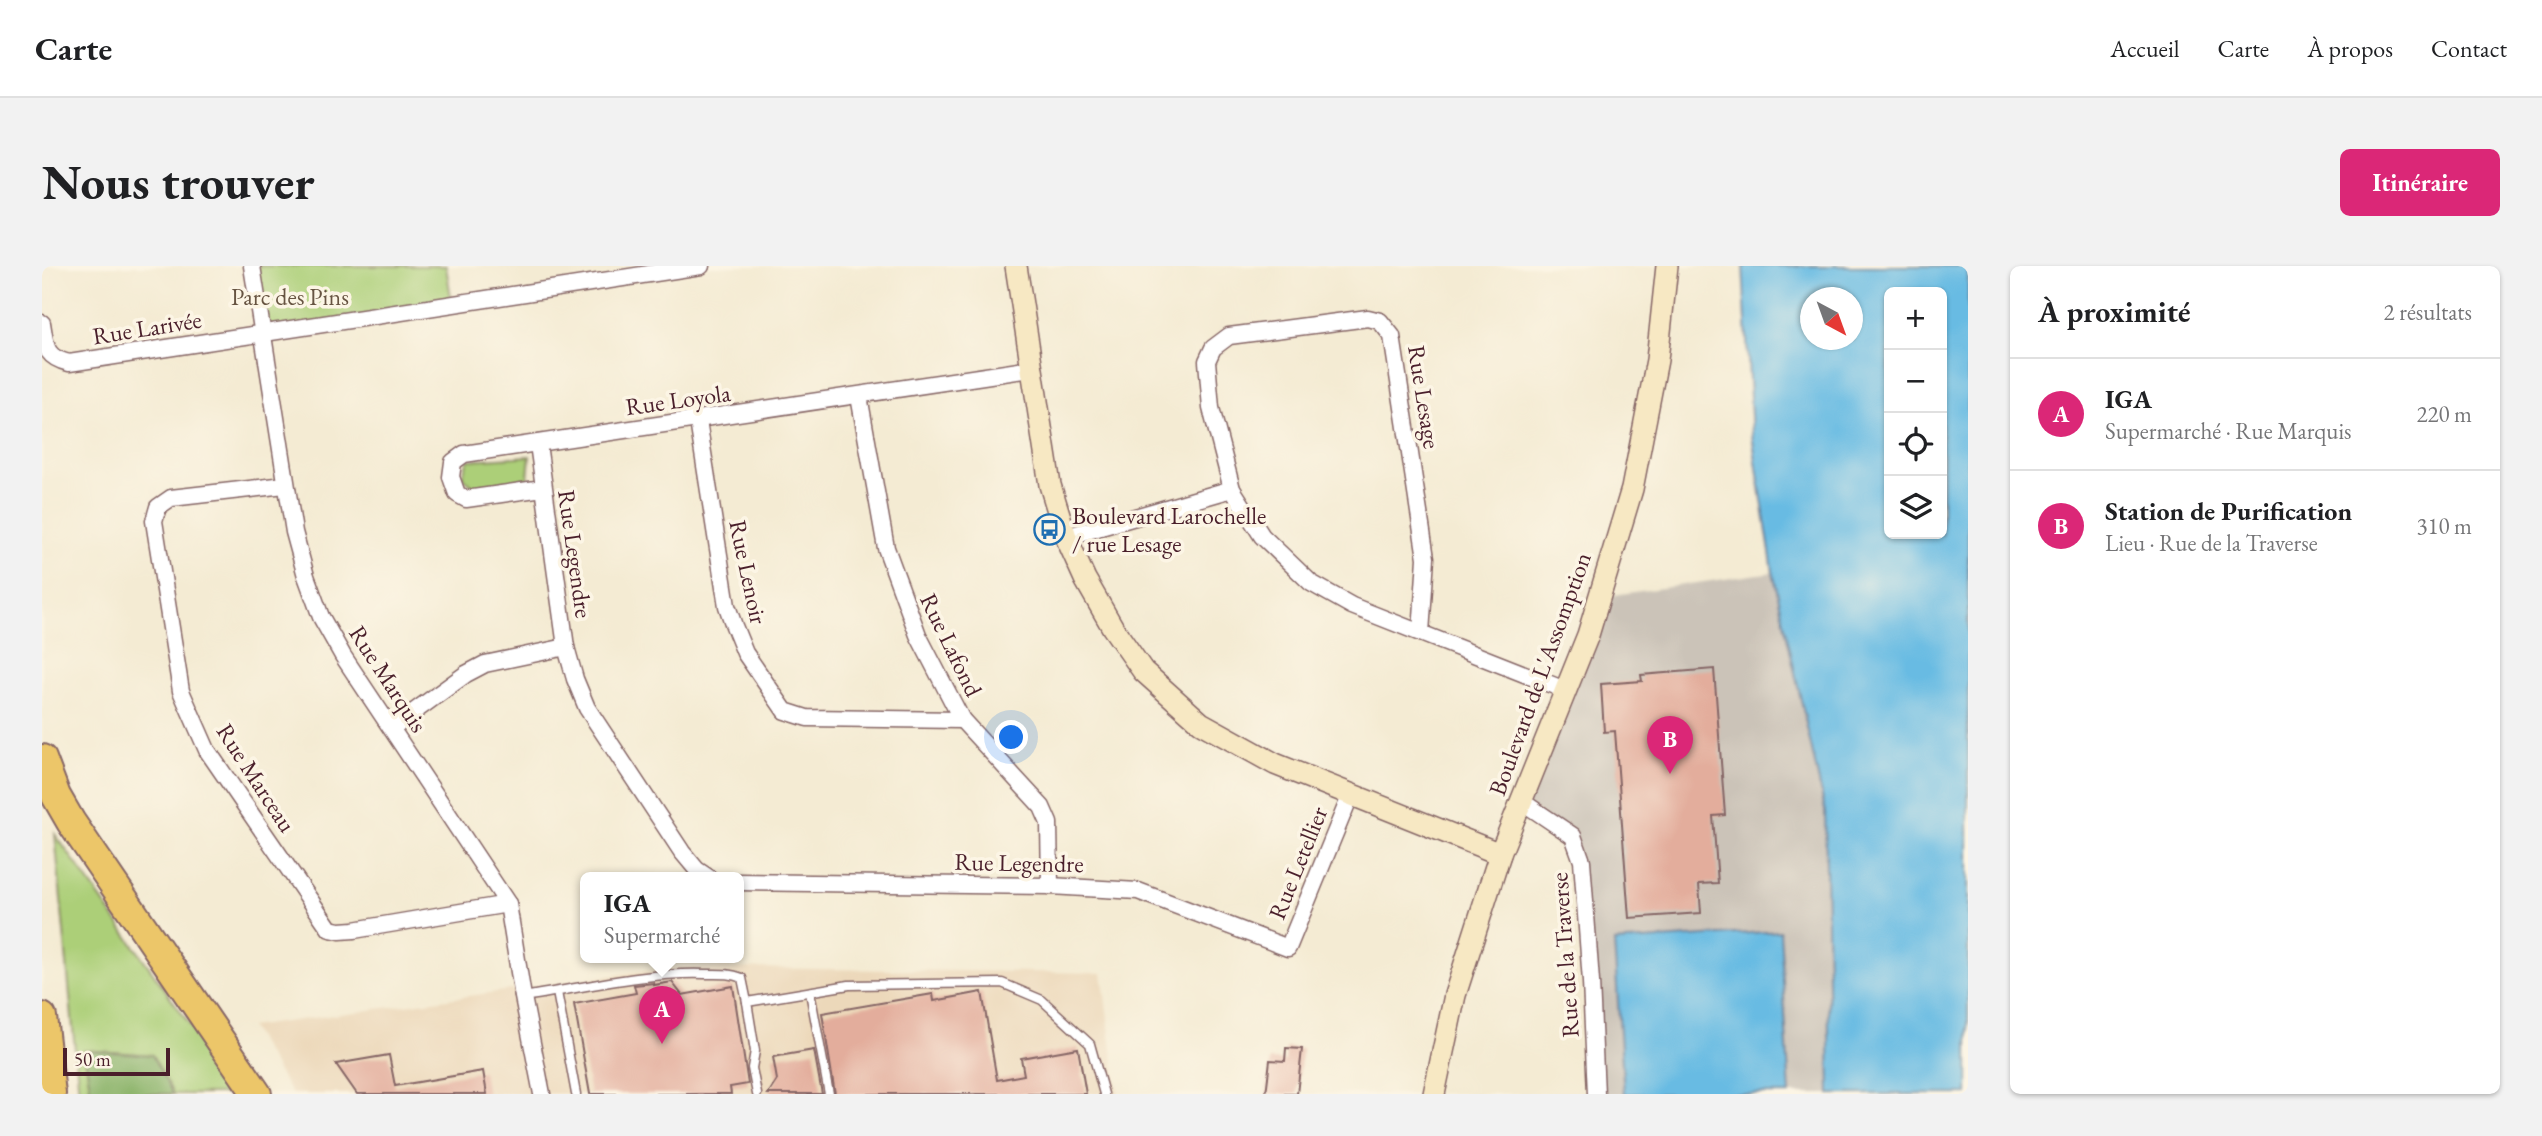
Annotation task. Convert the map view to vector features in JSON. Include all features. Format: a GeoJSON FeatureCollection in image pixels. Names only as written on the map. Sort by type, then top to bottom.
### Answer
{"type":"FeatureCollection","features":[{"type":"Feature","properties":{"kind":"highway"},"geometry":{"type":"LineString","coordinates":[[42,759],[56,796],[82,839],[257,1094]]}},
{"type":"Feature","properties":{"kind":"highway"},"geometry":{"type":"LineString","coordinates":[[42,1017],[51,1094]]}},
{"type":"Feature","properties":{"kind":"street","name":"Rue Marquis"},"geometry":{"type":"LineString","coordinates":[[251,266],[285,485],[300,554],[321,617],[343,656],[393,727],[508,904],[542,1094]]}},
{"type":"Feature","properties":{"kind":"street","name":"Rue Larivée"},"geometry":{"type":"LineString","coordinates":[[42,323],[47,350],[54,359],[69,363],[701,266]]}},
{"type":"Feature","properties":{"kind":"street"},"geometry":{"type":"LineString","coordinates":[[1016,266],[1050,485],[1066,537],[1085,579],[1143,671],[1201,723],[1275,764],[1500,854]]}},
{"type":"Feature","properties":{"kind":"street","name":"Boulevard de L'Assomption"},"geometry":{"type":"LineString","coordinates":[[1434,1094],[1455,995],[1500,854],[1588,635],[1632,489],[1657,360],[1667,266]]}},
{"type":"Feature","properties":{"kind":"street","name":"Rue Lesage"},"geometry":{"type":"LineString","coordinates":[[1422,633],[1426,558],[1392,336],[1380,321],[1368,317],[1229,336],[1213,348],[1207,361],[1210,408],[1232,489],[1262,536],[1311,583],[1352,606],[1565,690]]}},
{"type":"Feature","properties":{"kind":"street","name":"Rue Loyola"},"geometry":{"type":"LineString","coordinates":[[543,488],[466,499],[457,494],[451,477],[453,462],[464,454],[1031,369]]}},
{"type":"Feature","properties":{"kind":"street","name":"Rue Lafond"},"geometry":{"type":"LineString","coordinates":[[859,396],[886,548],[918,635],[962,720],[1042,807],[1049,823],[1050,886]]}},
{"type":"Feature","properties":{"kind":"street","name":"Rue Lenoir"},"geometry":{"type":"LineString","coordinates":[[698,421],[730,616],[745,653],[785,710],[807,718],[962,720]]}},
{"type":"Feature","properties":{"kind":"street","name":"Rue Legendre"},"geometry":{"type":"LineString","coordinates":[[538,444],[566,647],[575,678],[602,734],[682,852],[699,872]]}},
{"type":"Feature","properties":{"kind":"street","name":"Rue Marceau"},"geometry":{"type":"LineString","coordinates":[[285,485],[172,498],[158,507],[155,521],[181,691],[207,750],[330,929],[354,930],[508,904]]}},
{"type":"Feature","properties":{"kind":"street"},"geometry":{"type":"LineString","coordinates":[[1066,537],[1232,489]]}},
{"type":"Feature","properties":{"kind":"street"},"geometry":{"type":"LineString","coordinates":[[393,727],[466,674],[485,664],[566,647]]}},
{"type":"Feature","properties":{"kind":"street","name":"Rue Letellier"},"geometry":{"type":"LineString","coordinates":[[1288,948],[1351,794]]}},
{"type":"Feature","properties":{"kind":"street","name":"Rue de la Traverse"},"geometry":{"type":"LineString","coordinates":[[1521,801],[1573,836],[1582,860],[1596,1094]]}},
{"type":"Feature","properties":{"kind":"street","name":"Rue Legendre"},"geometry":{"type":"LineString","coordinates":[[744,882],[1050,886],[1138,891],[1288,948]]}},
{"type":"Feature","properties":{"kind":"lane"},"geometry":{"type":"LineString","coordinates":[[523,998],[652,976],[687,973],[734,974],[742,978],[747,1002],[755,1051],[752,1068],[757,1094]]}},
{"type":"Feature","properties":{"kind":"lane"},"geometry":{"type":"LineString","coordinates":[[747,1002],[849,985],[1002,983],[1042,999],[1090,1044],[1104,1094]]}},
{"type":"Feature","properties":{"kind":"lane"},"geometry":{"type":"LineString","coordinates":[[557,992],[576,1094]]}},
{"type":"Feature","properties":{"kind":"lane"},"geometry":{"type":"LineString","coordinates":[[810,992],[830,1094]]}},
{"type":"Feature","properties":{"kind":"shaded area"},"geometry":{"type":"Polygon","coordinates":[[[1773,572],[1825,810],[1830,1094],[1596,1094],[1573,836],[1521,801],[1600,597],[1773,572]]]}},
{"type":"Feature","properties":{"kind":"shaded area"},"geometry":{"type":"Polygon","coordinates":[[[673,967],[1102,973],[1118,1094],[292,1094],[250,1027],[673,967]]]}},
{"type":"Feature","properties":{"kind":"green space","name":"Parc des Pins"},"geometry":{"type":"Polygon","coordinates":[[[252,266],[446,266],[452,304],[263,332],[252,266]]]}},
{"type":"Feature","properties":{"kind":"green space"},"geometry":{"type":"Polygon","coordinates":[[[530,456],[528,478],[475,489],[462,476],[468,460],[530,456]]]}},
{"type":"Feature","properties":{"kind":"green space"},"geometry":{"type":"Polygon","coordinates":[[[55,834],[239,1094],[173,1094],[152,1055],[85,1050],[91,1094],[79,1094],[55,834]]]}},
{"type":"Feature","properties":{"kind":"green space"},"geometry":{"type":"Polygon","coordinates":[[[84,1050],[152,1055],[173,1094],[91,1094],[84,1050]]]}},
{"type":"Feature","properties":{"kind":"water"},"geometry":{"type":"Polygon","coordinates":[[[1743,266],[1968,266],[1968,1094],[1830,1094],[1825,810],[1773,572],[1752,435],[1743,266]]]}},
{"type":"Feature","properties":{"kind":"water"},"geometry":{"type":"Polygon","coordinates":[[[1780,931],[1790,1094],[1624,1094],[1614,942],[1780,931]]]}},
{"type":"Feature","properties":{"kind":"building"},"geometry":{"type":"Polygon","coordinates":[[[1714,669],[1725,815],[1713,816],[1718,883],[1699,884],[1701,913],[1629,918],[1615,731],[1604,732],[1601,684],[1642,681],[1641,675],[1714,669]]]}},
{"type":"Feature","properties":{"kind":"building"},"geometry":{"type":"Polygon","coordinates":[[[672,982],[682,995],[733,986],[748,1084],[730,1087],[731,1094],[590,1094],[574,1004],[636,993],[634,985],[672,982]]]}},
{"type":"Feature","properties":{"kind":"building"},"geometry":{"type":"Polygon","coordinates":[[[982,992],[997,1080],[1024,1075],[1021,1058],[1078,1048],[1086,1094],[835,1094],[822,1013],[933,994],[934,1001],[982,992]]]}},
{"type":"Feature","properties":{"kind":"building"},"geometry":{"type":"Polygon","coordinates":[[[1286,1048],[1302,1049],[1297,1094],[1266,1094],[1270,1060],[1285,1061],[1286,1048]]]}},
{"type":"Feature","properties":{"kind":"building"},"geometry":{"type":"Polygon","coordinates":[[[814,1050],[822,1094],[768,1094],[777,1080],[773,1057],[814,1050]]]}},
{"type":"Feature","properties":{"kind":"building"},"geometry":{"type":"Polygon","coordinates":[[[389,1055],[395,1086],[483,1071],[487,1094],[357,1094],[336,1064],[389,1055]]]}},
{"type":"Feature","properties":{"kind":"place","name":"Boulevard Larochelle / rue Lesage"},"geometry":{"type":"Point","coordinates":[1049,530]}},
{"type":"Feature","properties":{"kind":"place","name":"Station de Purification"},"geometry":{"type":"Point","coordinates":[1670,774]}},
{"type":"Feature","properties":{"kind":"place","name":"IGA"},"geometry":{"type":"Point","coordinates":[662,1044]}}]}
